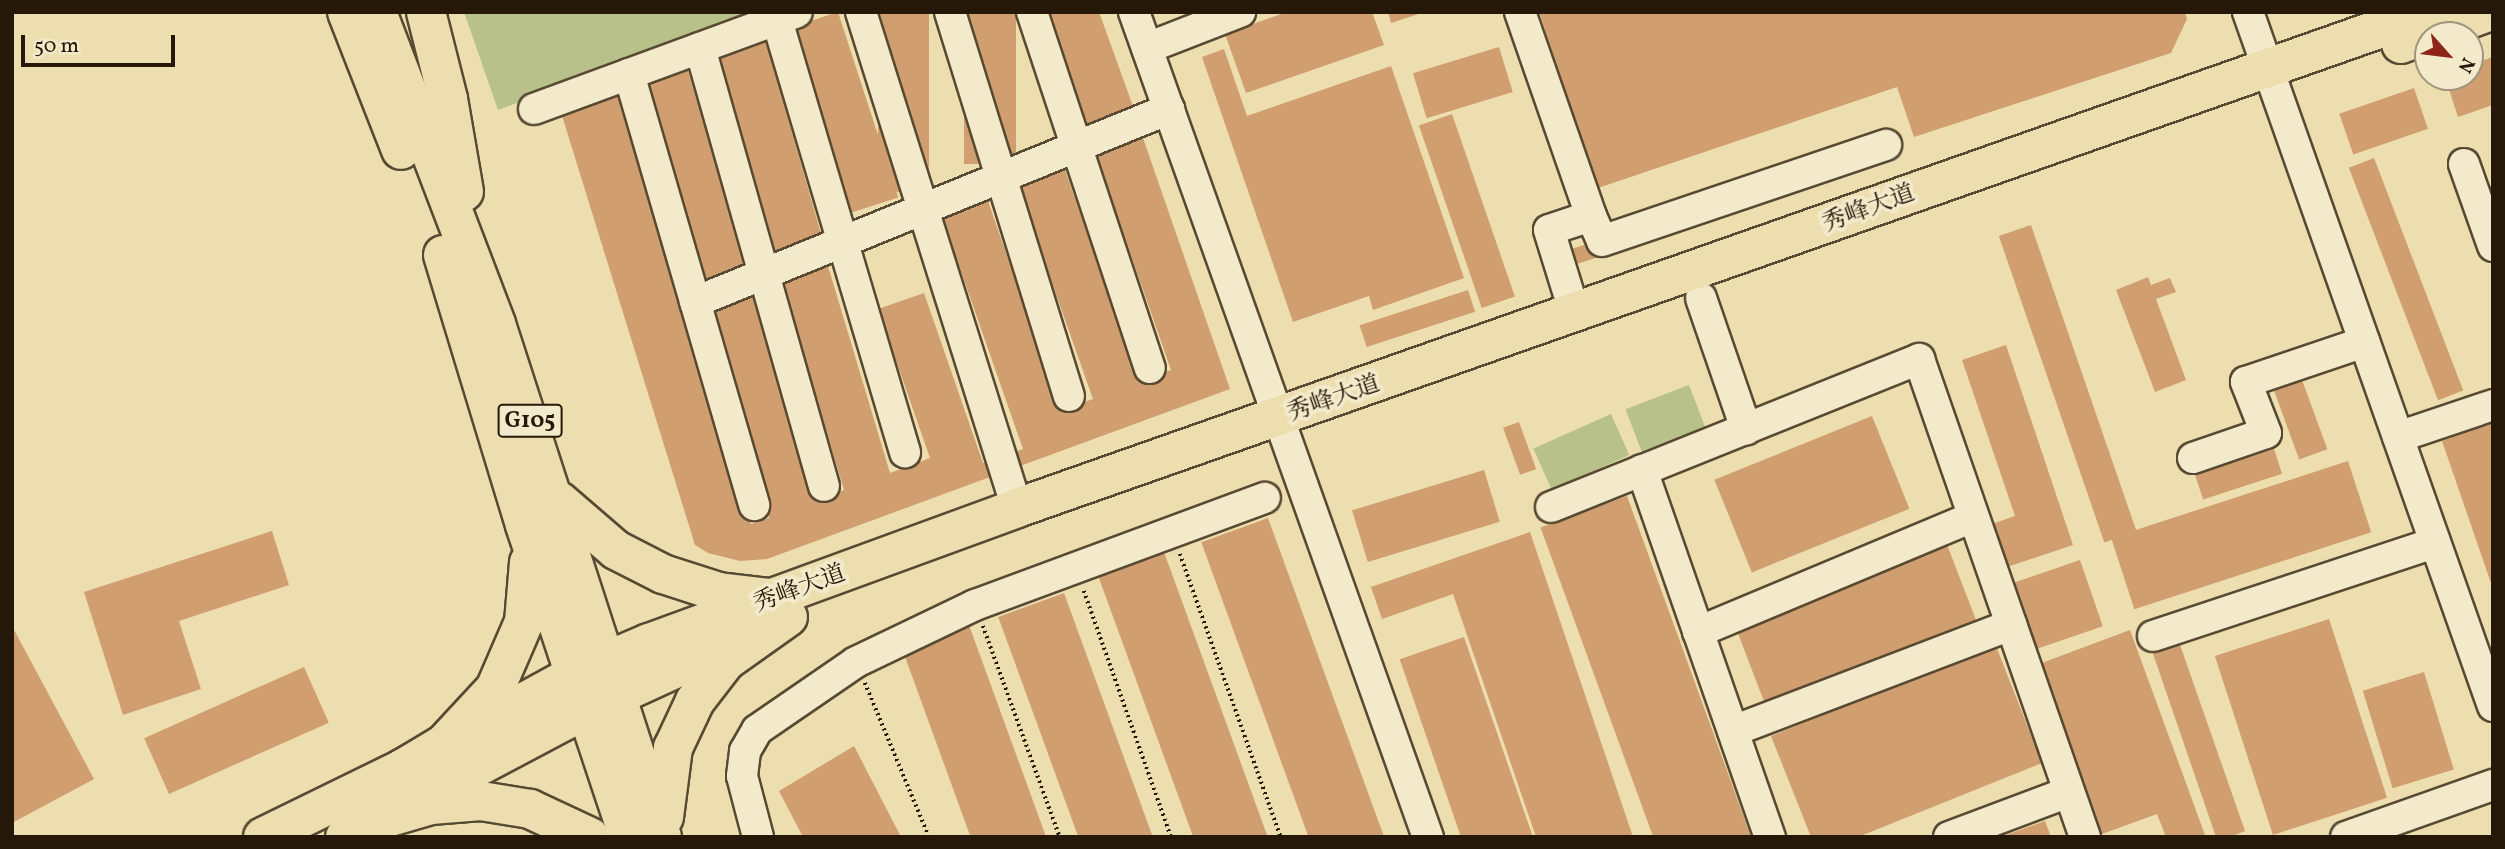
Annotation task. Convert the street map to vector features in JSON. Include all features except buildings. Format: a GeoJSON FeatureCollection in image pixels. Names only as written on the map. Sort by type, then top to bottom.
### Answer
{"type":"FeatureCollection","features":[{"type":"Feature","properties":{"kind":"main road","name":"G105"},"geometry":{"type":"LineString","coordinates":[[347,12],[454,282],[525,525],[664,837]]}},
{"type":"Feature","properties":{"kind":"main road","name":"G105"},"geometry":{"type":"LineString","coordinates":[[377,12],[477,274],[556,498],[629,837]]}},
{"type":"Feature","properties":{"kind":"main road"},"geometry":{"type":"LineString","coordinates":[[426,12],[448,99],[477,274]]}},
{"type":"Feature","properties":{"kind":"main road","name":"秀峰大道"},"geometry":{"type":"LineString","coordinates":[[263,837],[402,769],[1017,508],[1284,431],[1702,298],[2272,79],[2427,12]]}},
{"type":"Feature","properties":{"kind":"main road","name":"秀峰大道"},"geometry":{"type":"LineString","coordinates":[[782,608],[1011,532],[1284,431],[1575,314],[2272,79],[2488,12]]}},
{"type":"Feature","properties":{"kind":"main road"},"geometry":{"type":"LineString","coordinates":[[556,498],[616,550],[663,574],[782,608]]}},
{"type":"Feature","properties":{"kind":"main road"},"geometry":{"type":"LineString","coordinates":[[402,769],[463,728],[507,668],[528,598],[525,525]]}},
{"type":"Feature","properties":{"kind":"main road"},"geometry":{"type":"LineString","coordinates":[[664,837],[667,774],[695,701],[726,661],[782,608]]}},
{"type":"Feature","properties":{"kind":"main road","name":"秀峰大道"},"geometry":{"type":"LineString","coordinates":[[345,837],[383,819],[597,685]]}},
{"type":"Feature","properties":{"kind":"main road"},"geometry":{"type":"LineString","coordinates":[[383,819],[431,805],[481,801],[530,809],[590,837]]}},
{"type":"Feature","properties":{"kind":"street"},"geometry":{"type":"LineString","coordinates":[[861,12],[1017,508]]}},
{"type":"Feature","properties":{"kind":"street"},"geometry":{"type":"LineString","coordinates":[[950,12],[1069,396]]}},
{"type":"Feature","properties":{"kind":"street"},"geometry":{"type":"LineString","coordinates":[[1032,12],[1150,368]]}},
{"type":"Feature","properties":{"kind":"street"},"geometry":{"type":"LineString","coordinates":[[1134,12],[1428,837]]}},
{"type":"Feature","properties":{"kind":"street"},"geometry":{"type":"LineString","coordinates":[[1147,48],[1240,12]]}},
{"type":"Feature","properties":{"kind":"street"},"geometry":{"type":"LineString","coordinates":[[1520,12],[1602,241],[1886,145]]}},
{"type":"Feature","properties":{"kind":"street"},"geometry":{"type":"LineString","coordinates":[[2248,12],[2493,706]]}},
{"type":"Feature","properties":{"kind":"street"},"geometry":{"type":"LineString","coordinates":[[534,109],[787,16],[842,242],[905,452]]}},
{"type":"Feature","properties":{"kind":"street"},"geometry":{"type":"LineString","coordinates":[[700,48],[824,486]]}},
{"type":"Feature","properties":{"kind":"street"},"geometry":{"type":"LineString","coordinates":[[629,74],[754,505]]}},
{"type":"Feature","properties":{"kind":"street"},"geometry":{"type":"LineString","coordinates":[[695,302],[1169,109]]}},
{"type":"Feature","properties":{"kind":"street"},"geometry":{"type":"LineString","coordinates":[[2464,164],[2493,246]]}},
{"type":"Feature","properties":{"kind":"street"},"geometry":{"type":"LineString","coordinates":[[1575,314],[1549,230],[1591,216]]}},
{"type":"Feature","properties":{"kind":"street"},"geometry":{"type":"LineString","coordinates":[[1702,298],[1746,429]]}},
{"type":"Feature","properties":{"kind":"street"},"geometry":{"type":"LineString","coordinates":[[2193,458],[2266,433],[2246,382],[2364,342]]}},
{"type":"Feature","properties":{"kind":"street"},"geometry":{"type":"LineString","coordinates":[[1552,507],[1919,359],[2085,837]]}},
{"type":"Feature","properties":{"kind":"street"},"geometry":{"type":"LineString","coordinates":[[2398,437],[2493,405]]}},
{"type":"Feature","properties":{"kind":"street"},"geometry":{"type":"LineString","coordinates":[[1642,470],[1770,837]]}},
{"type":"Feature","properties":{"kind":"street"},"geometry":{"type":"LineString","coordinates":[[758,837],[742,776],[745,751],[757,730],[856,662],[975,605],[1172,529],[1265,498]]}},
{"type":"Feature","properties":{"kind":"street"},"geometry":{"type":"LineString","coordinates":[[1698,632],[1973,517]]}},
{"type":"Feature","properties":{"kind":"street"},"geometry":{"type":"LineString","coordinates":[[2153,636],[2435,544]]}},
{"type":"Feature","properties":{"kind":"street"},"geometry":{"type":"LineString","coordinates":[[1733,731],[2011,625]]}},
{"type":"Feature","properties":{"kind":"street"},"geometry":{"type":"LineString","coordinates":[[2346,837],[2493,785]]}},
{"type":"Feature","properties":{"kind":"street"},"geometry":{"type":"LineString","coordinates":[[1949,837],[2069,792]]}},
{"type":"Feature","properties":{"kind":"path"},"geometry":{"type":"LineString","coordinates":[[1172,529],[1281,837]]}},
{"type":"Feature","properties":{"kind":"path"},"geometry":{"type":"LineString","coordinates":[[1075,565],[1171,837]]}},
{"type":"Feature","properties":{"kind":"path"},"geometry":{"type":"LineString","coordinates":[[975,605],[1059,837]]}},
{"type":"Feature","properties":{"kind":"path"},"geometry":{"type":"LineString","coordinates":[[856,662],[929,837]]}},
{"type":"Feature","properties":{"kind":"green space"},"geometry":{"type":"Polygon","coordinates":[[[464,12],[762,12],[498,110],[464,12]]]}},
{"type":"Feature","properties":{"kind":"green space"},"geometry":{"type":"Polygon","coordinates":[[[1689,385],[1705,427],[1642,451],[1626,409],[1689,385]]]}},
{"type":"Feature","properties":{"kind":"green space"},"geometry":{"type":"Polygon","coordinates":[[[1611,414],[1629,455],[1552,490],[1533,449],[1611,414]]]}}]}
